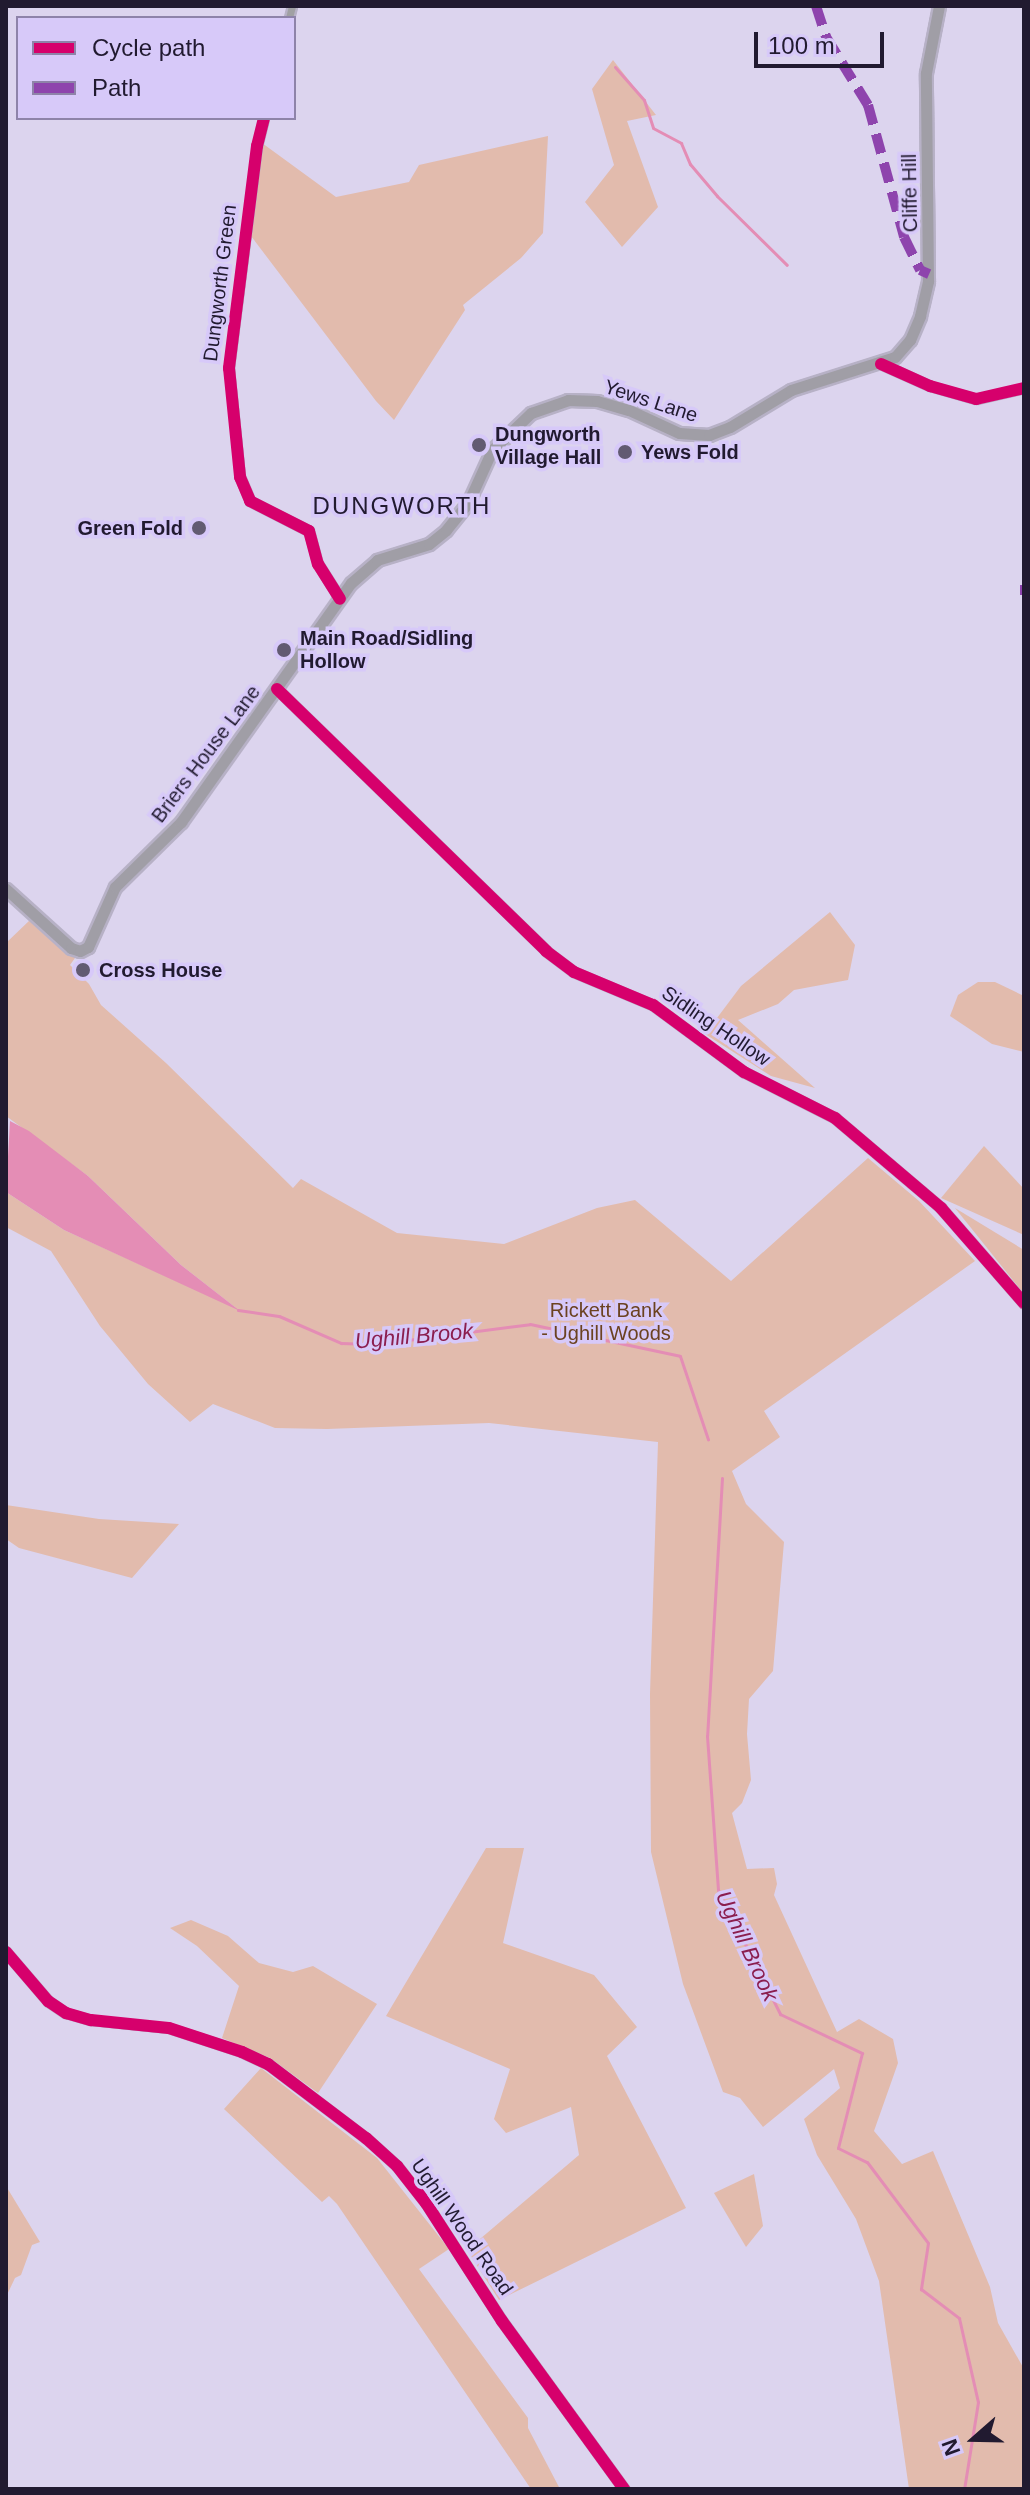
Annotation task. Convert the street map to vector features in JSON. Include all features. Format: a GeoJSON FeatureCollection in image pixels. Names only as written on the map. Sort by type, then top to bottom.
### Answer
{"type":"FeatureCollection","features":[{"type":"Feature","properties":{"kind":"main road","name":"Cliffe Hill"},"geometry":{"type":"LineString","coordinates":[[881,364],[895,357],[910,340],[920,316],[928,281],[926,73],[939,6]]}},
{"type":"Feature","properties":{"kind":"main road","name":"Yews Lane"},"geometry":{"type":"LineString","coordinates":[[277,689],[340,599],[372,563],[429,544],[446,530],[462,512],[486,461],[501,439],[531,413],[577,400],[607,403],[686,435],[709,435],[730,427],[802,385],[881,364]]}},
{"type":"Feature","properties":{"kind":"main road","name":"Briers House Lane"},"geometry":{"type":"LineString","coordinates":[[6,889],[71,948],[80,951],[88,947],[115,887],[181,822],[277,689]]}},
{"type":"Feature","properties":{"kind":"street","name":"Dungworth Green"},"geometry":{"type":"LineString","coordinates":[[264,120],[255,161],[229,368],[240,477],[250,501],[309,531],[318,564],[340,599]]}},
{"type":"Feature","properties":{"kind":"street"},"geometry":{"type":"LineString","coordinates":[[881,364],[930,386],[976,399],[1024,388]]}},
{"type":"Feature","properties":{"kind":"street","name":"Sidling Hollow"},"geometry":{"type":"LineString","coordinates":[[277,689],[546,951],[574,972],[653,1005],[744,1072],[835,1118],[941,1208],[1024,1303]]}},
{"type":"Feature","properties":{"kind":"street","name":"Ughill Wood Road"},"geometry":{"type":"LineString","coordinates":[[6,1952],[48,2001],[66,2013],[91,2020],[169,2028],[242,2052],[268,2064],[366,2138],[397,2166],[426,2203],[502,2321],[624,2489]]}},
{"type":"Feature","properties":{"kind":"green space"},"geometry":{"type":"Polygon","coordinates":[[[613,60],[656,115],[627,121],[658,207],[622,247],[585,202],[614,165],[592,89],[613,60]]]}},
{"type":"Feature","properties":{"kind":"green space"},"geometry":{"type":"Polygon","coordinates":[[[548,136],[543,233],[521,258],[463,305],[465,310],[394,420],[376,401],[251,236],[262,143],[336,197],[409,182],[419,165],[548,136]]]}},
{"type":"Feature","properties":{"kind":"green space"},"geometry":{"type":"Polygon","coordinates":[[[830,912],[855,945],[848,980],[794,990],[778,1004],[738,1020],[815,1088],[771,1076],[705,1034],[741,986],[830,912]]]}},
{"type":"Feature","properties":{"kind":"green space","name":"Rickett Bank - Ughill Woods"},"geometry":{"type":"Polygon","coordinates":[[[30,920],[75,958],[70,965],[89,984],[101,1005],[166,1063],[293,1188],[301,1179],[397,1233],[504,1244],[597,1208],[635,1200],[731,1281],[868,1158],[919,1201],[975,1261],[764,1411],[780,1437],[732,1471],[746,1504],[784,1542],[773,1671],[749,1699],[747,1734],[751,1780],[742,1803],[732,1813],[747,1869],[774,1868],[777,1884],[774,1895],[837,2032],[859,2019],[893,2039],[898,2063],[874,2131],[902,2164],[933,2151],[990,2287],[998,2323],[1024,2369],[1024,2489],[909,2489],[879,2281],[856,2219],[817,2155],[804,2119],[840,2088],[834,2069],[763,2127],[740,2098],[723,2092],[683,1984],[651,1852],[650,1694],[658,1442],[489,1423],[275,1428],[213,1404],[190,1422],[148,1384],[100,1326],[51,1251],[6,1227],[6,1192],[64,1230],[236,1308],[181,1265],[88,1176],[6,1116],[6,943],[30,920]]]}},
{"type":"Feature","properties":{"kind":"green space"},"geometry":{"type":"Polygon","coordinates":[[[978,982],[995,982],[1024,996],[1024,1052],[992,1044],[950,1016],[958,995],[978,982]]]}},
{"type":"Feature","properties":{"kind":"green space"},"geometry":{"type":"Polygon","coordinates":[[[984,1146],[1024,1189],[1024,1235],[941,1198],[984,1146]]]}},
{"type":"Feature","properties":{"kind":"green space"},"geometry":{"type":"Polygon","coordinates":[[[955,1208],[1024,1250],[1024,1294],[955,1208]]]}},
{"type":"Feature","properties":{"kind":"green space"},"geometry":{"type":"Polygon","coordinates":[[[6,1505],[99,1519],[179,1524],[132,1578],[19,1548],[6,1539],[6,1505]]]}},
{"type":"Feature","properties":{"kind":"green space"},"geometry":{"type":"Polygon","coordinates":[[[486,1848],[524,1848],[503,1943],[594,1975],[637,2027],[607,2056],[686,2208],[499,2300],[467,2250],[579,2155],[571,2107],[506,2133],[494,2119],[510,2069],[386,2016],[486,1848]]]}},
{"type":"Feature","properties":{"kind":"green space"},"geometry":{"type":"Polygon","coordinates":[[[191,1920],[228,1936],[259,1963],[293,1972],[313,1966],[377,2004],[318,2093],[270,2058],[222,2038],[239,1986],[197,1946],[170,1928],[191,1920]]]}},
{"type":"Feature","properties":{"kind":"green space"},"geometry":{"type":"Polygon","coordinates":[[[261,2068],[377,2158],[449,2249],[419,2269],[528,2418],[528,2428],[560,2489],[531,2489],[337,2204],[329,2196],[322,2202],[224,2109],[261,2068]]]}},
{"type":"Feature","properties":{"kind":"green space"},"geometry":{"type":"Polygon","coordinates":[[[754,2174],[763,2226],[746,2247],[714,2193],[754,2174]]]}},
{"type":"Feature","properties":{"kind":"green space"},"geometry":{"type":"Polygon","coordinates":[[[6,2186],[40,2242],[32,2245],[21,2275],[15,2278],[6,2297],[6,2186]]]}},
{"type":"Feature","properties":{"kind":"shaded area"},"geometry":{"type":"Polygon","coordinates":[[[10,1121],[29,1131],[88,1176],[181,1265],[240,1311],[64,1230],[6,1192],[10,1121]]]}},
{"type":"Feature","properties":{"kind":"waterway"},"geometry":{"type":"LineString","coordinates":[[615,67],[644,100],[653,128],[681,143],[690,164],[717,196],[787,265]]}},
{"type":"Feature","properties":{"kind":"waterway","name":"Ughill Brook"},"geometry":{"type":"LineString","coordinates":[[238,1310],[279,1316],[341,1343],[377,1344],[530,1324],[680,1356],[708,1439]]}},
{"type":"Feature","properties":{"kind":"waterway","name":"Ughill Brook"},"geometry":{"type":"LineString","coordinates":[[722,1478],[707,1736],[718,1890],[780,2014],[862,2053],[838,2148],[867,2162],[928,2243],[921,2289],[959,2318],[978,2402],[964,2489]]}},
{"type":"Feature","properties":{"kind":"marked path"},"geometry":{"type":"LineString","coordinates":[[816,6],[826,37],[868,105],[904,237],[920,270],[929,274]]}},
{"type":"Feature","properties":{"kind":"cycle path"},"geometry":{"type":"LineString","coordinates":[[264,120],[257,146],[229,368],[240,477],[250,501],[309,531],[318,564],[340,599]]}},
{"type":"Feature","properties":{"kind":"cycle path"},"geometry":{"type":"LineString","coordinates":[[881,364],[930,386],[976,399],[1024,388]]}},
{"type":"Feature","properties":{"kind":"cycle path"},"geometry":{"type":"LineString","coordinates":[[277,689],[546,951],[574,972],[653,1005],[744,1072],[835,1118],[941,1208],[1024,1303]]}},
{"type":"Feature","properties":{"kind":"cycle path"},"geometry":{"type":"LineString","coordinates":[[6,1952],[48,2001],[66,2013],[91,2020],[169,2028],[242,2052],[268,2064],[366,2138],[397,2166],[426,2203],[502,2321],[624,2489]]}},
{"type":"Feature","properties":{"kind":"place","name":"Dungworth Village Hall"},"geometry":{"type":"Point","coordinates":[479,445]}},
{"type":"Feature","properties":{"kind":"place","name":"Yews Fold"},"geometry":{"type":"Point","coordinates":[625,452]}},
{"type":"Feature","properties":{"kind":"place","name":"Green Fold"},"geometry":{"type":"Point","coordinates":[199,528]}},
{"type":"Feature","properties":{"kind":"place","name":"Main Road/Sidling Hollow"},"geometry":{"type":"Point","coordinates":[284,650]}},
{"type":"Feature","properties":{"kind":"place","name":"Cross House"},"geometry":{"type":"Point","coordinates":[83,970]}},
{"type":"Feature","properties":{"kind":"district","name":"DUNGWORTH"},"geometry":{"type":"Point","coordinates":[402,506]}}]}
